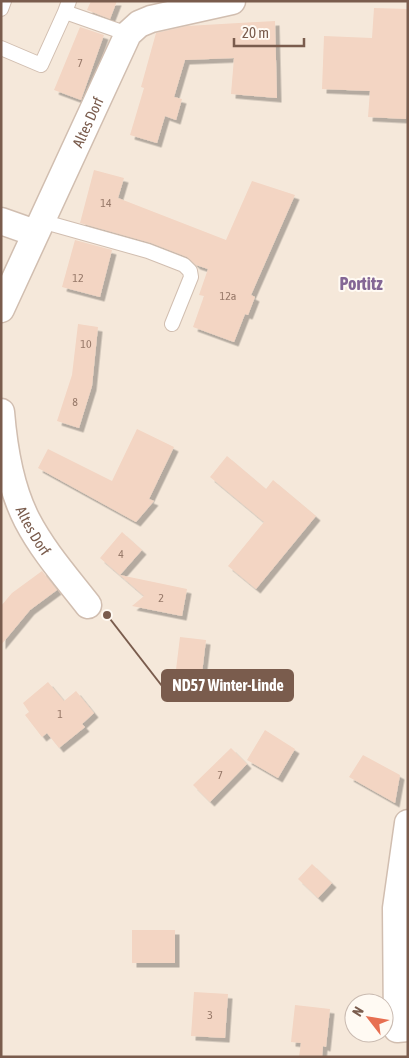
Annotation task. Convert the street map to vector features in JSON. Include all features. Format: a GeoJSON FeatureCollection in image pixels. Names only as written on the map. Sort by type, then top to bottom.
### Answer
{"type":"FeatureCollection","features":[{"type":"Feature","properties":{"kind":"street"},"geometry":{"type":"LineString","coordinates":[[128,34],[139,24],[151,20],[232,1]]}},
{"type":"Feature","properties":{"kind":"street","name":"Altes Dorf"},"geometry":{"type":"LineString","coordinates":[[1,309],[128,34]]}},
{"type":"Feature","properties":{"kind":"street"},"geometry":{"type":"LineString","coordinates":[[1,221],[38,227]]}},
{"type":"Feature","properties":{"kind":"street","name":"Altes Dorf"},"geometry":{"type":"LineString","coordinates":[[1,412],[8,466],[26,520],[88,605]]}},
{"type":"Feature","properties":{"kind":"street"},"geometry":{"type":"LineString","coordinates":[[402,1028],[396,908],[408,823]]}},
{"type":"Feature","properties":{"kind":"lane"},"geometry":{"type":"LineString","coordinates":[[1,9],[4,1]]}},
{"type":"Feature","properties":{"kind":"lane"},"geometry":{"type":"LineString","coordinates":[[1,48],[41,65],[67,6],[128,34]]}},
{"type":"Feature","properties":{"kind":"lane"},"geometry":{"type":"LineString","coordinates":[[38,227],[131,246],[184,265],[190,271],[192,277],[172,324]]}},
{"type":"Feature","properties":{"kind":"shaded area"},"geometry":{"type":"Polygon","coordinates":[[[1,1],[408,1],[408,1057],[1,1057],[1,1]]]}},
{"type":"Feature","properties":{"kind":"building"},"geometry":{"type":"Polygon","coordinates":[[[91,1],[117,1],[110,19],[87,10],[91,1]]]}},
{"type":"Feature","properties":{"kind":"building"},"geometry":{"type":"Polygon","coordinates":[[[374,8],[408,9],[406,119],[368,117],[370,91],[322,89],[324,36],[372,38],[374,8]]]}},
{"type":"Feature","properties":{"kind":"building"},"geometry":{"type":"Polygon","coordinates":[[[275,21],[277,98],[231,94],[234,58],[185,60],[174,97],[182,99],[176,120],[165,116],[157,143],[130,135],[144,88],[141,87],[156,33],[187,26],[275,21]]]}},
{"type":"Feature","properties":{"kind":"building"},"geometry":{"type":"Polygon","coordinates":[[[80,27],[104,35],[81,100],[54,90],[80,27]]]}},
{"type":"Feature","properties":{"kind":"building"},"geometry":{"type":"Polygon","coordinates":[[[94,170],[124,178],[118,198],[226,240],[252,181],[295,195],[251,295],[255,297],[248,315],[245,314],[234,342],[193,327],[204,296],[199,295],[208,269],[196,265],[187,257],[151,243],[80,223],[94,170]]]}},
{"type":"Feature","properties":{"kind":"building"},"geometry":{"type":"Polygon","coordinates":[[[75,240],[112,250],[100,297],[62,287],[75,240]]]}},
{"type":"Feature","properties":{"kind":"building"},"geometry":{"type":"Polygon","coordinates":[[[78,324],[98,327],[92,386],[79,428],[57,421],[72,375],[78,324]]]}},
{"type":"Feature","properties":{"kind":"building"},"geometry":{"type":"Polygon","coordinates":[[[137,429],[174,447],[149,499],[154,501],[136,522],[38,468],[48,449],[112,481],[137,429]]]}},
{"type":"Feature","properties":{"kind":"building"},"geometry":{"type":"Polygon","coordinates":[[[227,456],[266,489],[273,480],[316,516],[256,589],[228,566],[264,522],[210,477],[227,456]]]}},
{"type":"Feature","properties":{"kind":"building"},"geometry":{"type":"Polygon","coordinates":[[[122,532],[142,550],[120,575],[187,589],[182,616],[132,606],[144,596],[100,558],[122,532]]]}},
{"type":"Feature","properties":{"kind":"building"},"geometry":{"type":"Polygon","coordinates":[[[42,571],[57,590],[30,610],[1,645],[1,606],[12,593],[42,571]]]}},
{"type":"Feature","properties":{"kind":"building"},"geometry":{"type":"Polygon","coordinates":[[[180,637],[206,640],[200,690],[174,686],[180,637]]]}},
{"type":"Feature","properties":{"kind":"building"},"geometry":{"type":"Polygon","coordinates":[[[48,682],[64,701],[76,691],[94,713],[82,724],[85,727],[59,748],[47,733],[42,737],[25,715],[29,712],[23,703],[48,682]]]}},
{"type":"Feature","properties":{"kind":"building"},"geometry":{"type":"Polygon","coordinates":[[[265,730],[295,749],[278,778],[247,760],[265,730]]]}},
{"type":"Feature","properties":{"kind":"building"},"geometry":{"type":"Polygon","coordinates":[[[231,748],[247,764],[210,802],[193,785],[231,748]]]}},
{"type":"Feature","properties":{"kind":"building"},"geometry":{"type":"Polygon","coordinates":[[[363,755],[400,775],[395,803],[349,777],[363,755]]]}},
{"type":"Feature","properties":{"kind":"building"},"geometry":{"type":"Polygon","coordinates":[[[312,864],[332,883],[318,898],[298,879],[312,864]]]}},
{"type":"Feature","properties":{"kind":"building"},"geometry":{"type":"Polygon","coordinates":[[[132,930],[175,930],[175,963],[132,963],[132,930]]]}},
{"type":"Feature","properties":{"kind":"building"},"geometry":{"type":"Polygon","coordinates":[[[194,992],[228,994],[225,1038],[191,1036],[194,992]]]}},
{"type":"Feature","properties":{"kind":"building"},"geometry":{"type":"Polygon","coordinates":[[[295,1005],[330,1009],[326,1047],[323,1046],[322,1057],[299,1057],[301,1043],[291,1042],[295,1005]]]}},
{"type":"Feature","properties":{"kind":"place","name":"ND57 Winter-Linde"},"geometry":{"type":"Point","coordinates":[107,615]}},
{"type":"Feature","properties":{"kind":"district","name":"Portitz"},"geometry":{"type":"Point","coordinates":[361,283]}}]}
